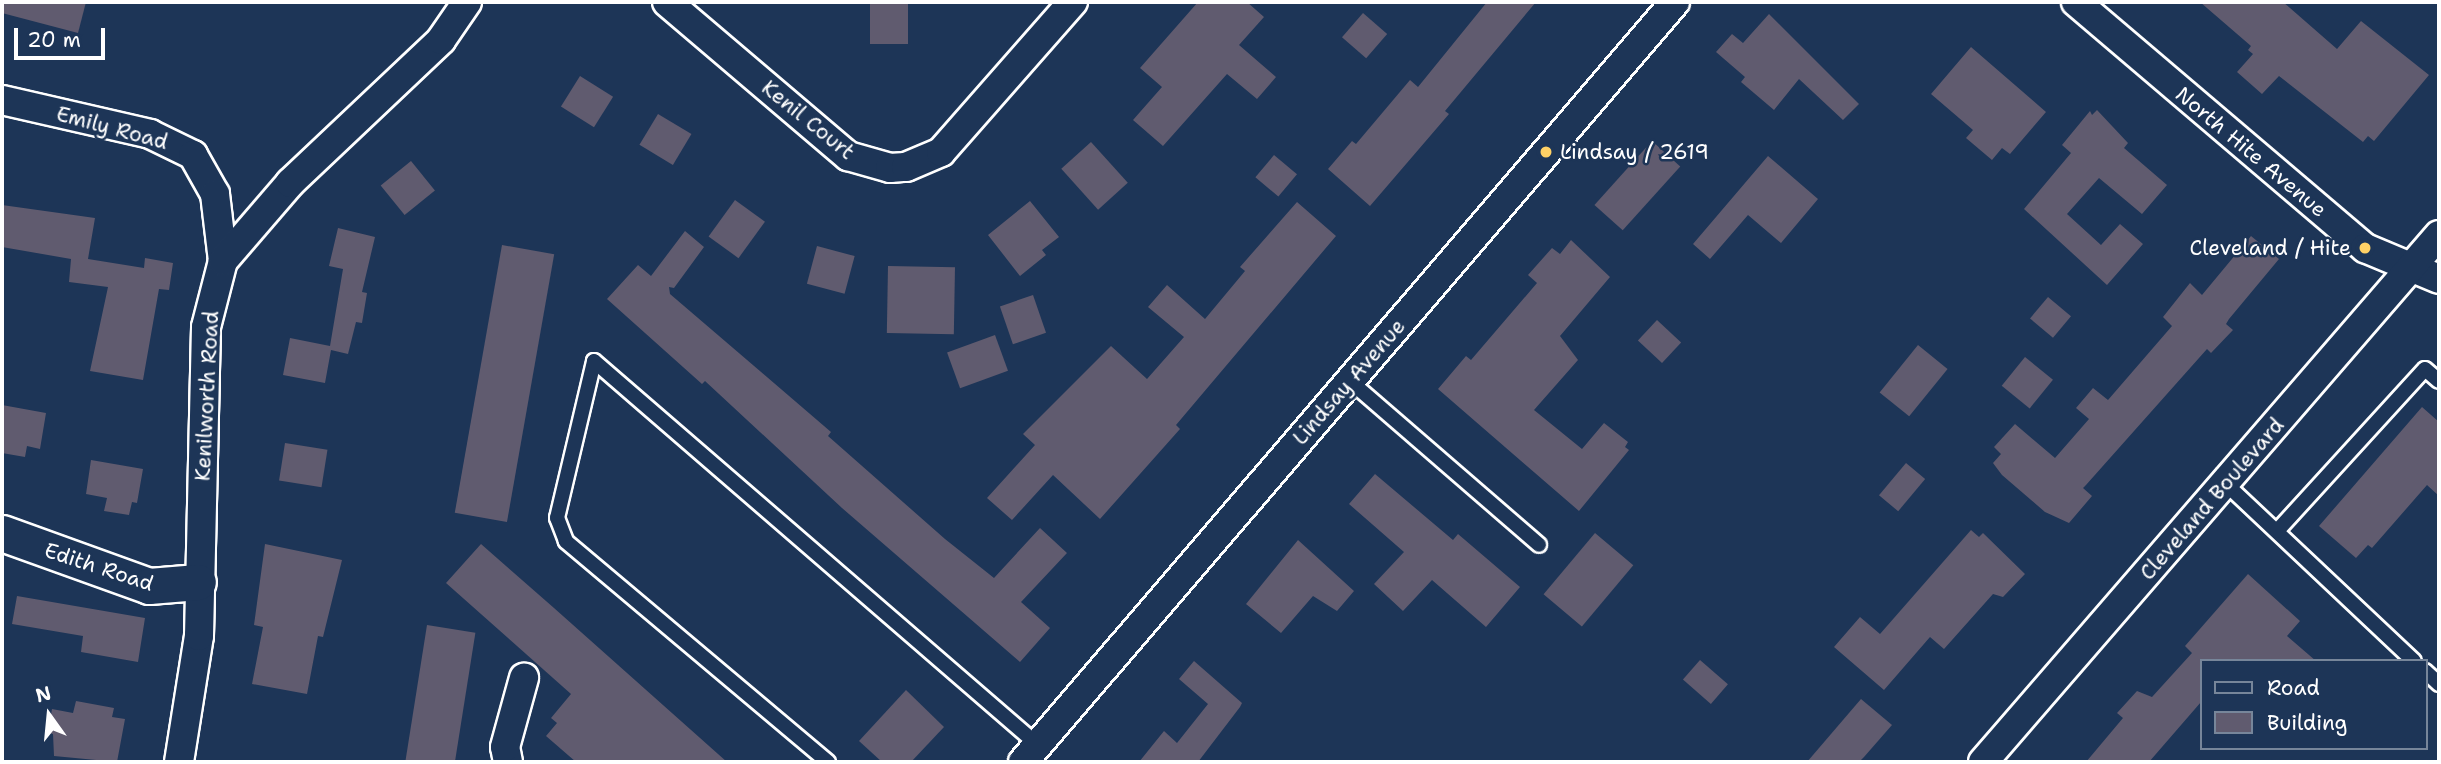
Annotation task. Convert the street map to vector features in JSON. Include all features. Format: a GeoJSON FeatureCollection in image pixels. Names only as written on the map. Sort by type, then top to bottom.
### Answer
{"type":"FeatureCollection","features":[{"type":"Feature","properties":{"kind":"street","name":"Kenilworth Road"},"geometry":{"type":"LineString","coordinates":[[179,762],[199,636],[198,582],[206,327],[223,261],[290,183],[442,40],[467,2]]}},
{"type":"Feature","properties":{"kind":"street","name":"Kenil Court"},"geometry":{"type":"LineString","coordinates":[[667,2],[848,156],[890,168],[906,167],[941,152],[1073,2]]}},
{"type":"Feature","properties":{"kind":"street","name":"Lindsay Avenue"},"geometry":{"type":"LineString","coordinates":[[1030,754],[1675,2]]}},
{"type":"Feature","properties":{"kind":"street","name":"North Hite Avenue"},"geometry":{"type":"LineString","coordinates":[[2077,2],[2365,248],[2439,279]]}},
{"type":"Feature","properties":{"kind":"street","name":"Emily Road"},"geometry":{"type":"LineString","coordinates":[[2,100],[150,134],[192,155],[215,194],[223,261]]}},
{"type":"Feature","properties":{"kind":"street","name":"Cleveland Boulevard"},"geometry":{"type":"LineString","coordinates":[[1983,762],[2439,235]]}},
{"type":"Feature","properties":{"kind":"street","name":"Edith Road"},"geometry":{"type":"LineString","coordinates":[[2,533],[149,586],[198,582]]}},
{"type":"Feature","properties":{"kind":"street"},"geometry":{"type":"LineString","coordinates":[[508,762],[505,747],[524,678]]}},
{"type":"Feature","properties":{"kind":"lane"},"geometry":{"type":"LineString","coordinates":[[828,762],[566,541],[557,518],[594,361],[1030,754]]}},
{"type":"Feature","properties":{"kind":"lane"},"geometry":{"type":"LineString","coordinates":[[2277,531],[2425,369],[2439,381]]}},
{"type":"Feature","properties":{"kind":"lane"},"geometry":{"type":"LineString","coordinates":[[1350,381],[1539,545]]}},
{"type":"Feature","properties":{"kind":"lane"},"geometry":{"type":"LineString","coordinates":[[2226,484],[2412,659]]}},
{"type":"Feature","properties":{"kind":"building"},"geometry":{"type":"Polygon","coordinates":[[[2,2],[86,2],[78,33],[2,13],[2,2]]]}},
{"type":"Feature","properties":{"kind":"building"},"geometry":{"type":"Polygon","coordinates":[[[870,2],[908,2],[908,44],[870,44],[870,2]]]}},
{"type":"Feature","properties":{"kind":"building"},"geometry":{"type":"Polygon","coordinates":[[[1198,2],[1247,2],[1264,17],[1239,45],[1276,77],[1257,99],[1227,74],[1163,146],[1133,120],[1162,87],[1140,68],[1198,2]]]}},
{"type":"Feature","properties":{"kind":"building"},"geometry":{"type":"Polygon","coordinates":[[[1487,2],[1536,2],[1445,111],[1449,114],[1370,206],[1328,169],[1352,141],[1356,144],[1410,80],[1418,87],[1487,2]]]}},
{"type":"Feature","properties":{"kind":"building"},"geometry":{"type":"Polygon","coordinates":[[[2200,2],[2283,2],[2337,49],[2361,21],[2429,75],[2374,141],[2368,136],[2363,142],[2279,76],[2262,94],[2237,72],[2253,54],[2248,50],[2251,46],[2200,2]]]}},
{"type":"Feature","properties":{"kind":"building"},"geometry":{"type":"Polygon","coordinates":[[[1363,13],[1387,34],[1366,58],[1342,37],[1363,13]]]}},
{"type":"Feature","properties":{"kind":"building"},"geometry":{"type":"Polygon","coordinates":[[[1769,14],[1859,104],[1843,120],[1799,79],[1774,110],[1741,82],[1745,77],[1716,52],[1732,34],[1743,43],[1769,14]]]}},
{"type":"Feature","properties":{"kind":"building"},"geometry":{"type":"Polygon","coordinates":[[[1971,47],[2046,112],[2010,154],[2002,148],[1992,160],[1966,138],[1973,130],[1931,94],[1971,47]]]}},
{"type":"Feature","properties":{"kind":"building"},"geometry":{"type":"Polygon","coordinates":[[[580,76],[613,97],[594,127],[561,107],[580,76]]]}},
{"type":"Feature","properties":{"kind":"building"},"geometry":{"type":"Polygon","coordinates":[[[2097,110],[2128,143],[2124,148],[2167,185],[2142,214],[2099,178],[2067,214],[2101,245],[2120,224],[2143,244],[2107,285],[2024,209],[2071,153],[2062,145],[2090,111],[2092,115],[2097,110]]]}},
{"type":"Feature","properties":{"kind":"building"},"geometry":{"type":"Polygon","coordinates":[[[658,114],[691,134],[673,165],[639,145],[658,114]]]}},
{"type":"Feature","properties":{"kind":"building"},"geometry":{"type":"Polygon","coordinates":[[[1652,141],[1680,166],[1623,230],[1594,205],[1652,141]]]}},
{"type":"Feature","properties":{"kind":"building"},"geometry":{"type":"Polygon","coordinates":[[[1091,142],[1128,183],[1098,210],[1061,169],[1091,142]]]}},
{"type":"Feature","properties":{"kind":"building"},"geometry":{"type":"Polygon","coordinates":[[[1274,155],[1297,174],[1278,196],[1255,177],[1274,155]]]}},
{"type":"Feature","properties":{"kind":"building"},"geometry":{"type":"Polygon","coordinates":[[[1768,156],[1818,199],[1781,243],[1748,215],[1710,259],[1693,244],[1768,156]]]}},
{"type":"Feature","properties":{"kind":"building"},"geometry":{"type":"Polygon","coordinates":[[[411,161],[435,191],[405,215],[381,186],[411,161]]]}},
{"type":"Feature","properties":{"kind":"building"},"geometry":{"type":"Polygon","coordinates":[[[735,200],[765,222],[738,258],[709,236],[735,200]]]}},
{"type":"Feature","properties":{"kind":"building"},"geometry":{"type":"Polygon","coordinates":[[[1030,201],[1059,237],[1042,250],[1046,255],[1020,276],[988,235],[1030,201]]]}},
{"type":"Feature","properties":{"kind":"building"},"geometry":{"type":"Polygon","coordinates":[[[1297,202],[1336,236],[1176,425],[1180,429],[1100,519],[1053,475],[1012,520],[987,498],[1035,445],[1023,434],[1111,346],[1147,379],[1184,337],[1148,307],[1167,285],[1205,319],[1245,271],[1240,267],[1297,202]]]}},
{"type":"Feature","properties":{"kind":"building"},"geometry":{"type":"Polygon","coordinates":[[[2,205],[95,218],[88,259],[144,268],[145,258],[173,263],[169,290],[159,289],[143,380],[90,371],[108,287],[69,282],[71,259],[2,247],[2,205]]]}},
{"type":"Feature","properties":{"kind":"building"},"geometry":{"type":"Polygon","coordinates":[[[338,228],[375,237],[362,292],[367,293],[362,323],[356,322],[348,354],[331,350],[325,383],[283,375],[290,338],[330,346],[343,269],[329,266],[338,228]]]}},
{"type":"Feature","properties":{"kind":"building"},"geometry":{"type":"Polygon","coordinates":[[[685,231],[704,247],[674,288],[669,287],[670,294],[831,432],[828,436],[945,539],[994,578],[1040,528],[1067,553],[1021,602],[1050,628],[1020,662],[842,508],[705,381],[702,384],[607,299],[638,265],[651,276],[685,231]]]}},
{"type":"Feature","properties":{"kind":"building"},"geometry":{"type":"Polygon","coordinates":[[[2251,236],[2279,259],[2229,319],[2226,324],[2233,330],[2211,353],[2207,349],[2083,488],[2092,496],[2069,523],[2045,512],[2002,475],[1993,463],[2001,454],[1994,447],[2015,424],[2055,458],[2089,419],[2076,408],[2093,388],[2108,400],[2172,326],[2163,317],[2190,283],[2202,295],[2251,236]]]}},
{"type":"Feature","properties":{"kind":"building"},"geometry":{"type":"Polygon","coordinates":[[[1571,240],[1610,277],[1560,336],[1578,360],[1534,410],[1582,449],[1604,423],[1628,442],[1625,447],[1629,450],[1579,511],[1438,389],[1466,356],[1471,360],[1537,283],[1528,275],[1552,248],[1560,254],[1571,240]]]}},
{"type":"Feature","properties":{"kind":"building"},"geometry":{"type":"Polygon","coordinates":[[[502,245],[554,254],[507,522],[455,513],[502,245]]]}},
{"type":"Feature","properties":{"kind":"building"},"geometry":{"type":"Polygon","coordinates":[[[817,246],[855,256],[845,294],[807,284],[817,246]]]}},
{"type":"Feature","properties":{"kind":"building"},"geometry":{"type":"Polygon","coordinates":[[[888,266],[955,267],[954,334],[887,333],[888,266]]]}},
{"type":"Feature","properties":{"kind":"building"},"geometry":{"type":"Polygon","coordinates":[[[1033,295],[1046,333],[1013,344],[1000,306],[1033,295]]]}},
{"type":"Feature","properties":{"kind":"building"},"geometry":{"type":"Polygon","coordinates":[[[2048,297],[2071,316],[2053,338],[2030,318],[2048,297]]]}},
{"type":"Feature","properties":{"kind":"building"},"geometry":{"type":"Polygon","coordinates":[[[1657,320],[1681,343],[1662,363],[1638,340],[1657,320]]]}},
{"type":"Feature","properties":{"kind":"building"},"geometry":{"type":"Polygon","coordinates":[[[995,335],[1008,371],[960,388],[947,352],[995,335]]]}},
{"type":"Feature","properties":{"kind":"building"},"geometry":{"type":"Polygon","coordinates":[[[1918,345],[1948,369],[1909,416],[1880,392],[1918,345]]]}},
{"type":"Feature","properties":{"kind":"building"},"geometry":{"type":"Polygon","coordinates":[[[2025,357],[2053,380],[2030,408],[2002,386],[2025,357]]]}},
{"type":"Feature","properties":{"kind":"building"},"geometry":{"type":"Polygon","coordinates":[[[2,405],[46,413],[40,449],[27,446],[25,457],[2,453],[2,405]]]}},
{"type":"Feature","properties":{"kind":"building"},"geometry":{"type":"Polygon","coordinates":[[[2422,407],[2439,422],[2439,496],[2427,485],[2372,548],[2368,545],[2356,558],[2319,526],[2422,407]]]}},
{"type":"Feature","properties":{"kind":"building"},"geometry":{"type":"Polygon","coordinates":[[[285,443],[327,450],[322,487],[279,481],[285,443]]]}},
{"type":"Feature","properties":{"kind":"building"},"geometry":{"type":"Polygon","coordinates":[[[91,460],[143,469],[137,503],[132,502],[129,515],[104,511],[107,498],[86,494],[91,460]]]}},
{"type":"Feature","properties":{"kind":"building"},"geometry":{"type":"Polygon","coordinates":[[[1906,463],[1925,479],[1898,511],[1879,495],[1906,463]]]}},
{"type":"Feature","properties":{"kind":"building"},"geometry":{"type":"Polygon","coordinates":[[[1375,474],[1453,540],[1458,534],[1520,587],[1486,627],[1432,580],[1403,611],[1374,584],[1404,552],[1349,504],[1375,474]]]}},
{"type":"Feature","properties":{"kind":"building"},"geometry":{"type":"Polygon","coordinates":[[[1971,530],[1979,537],[1983,533],[2025,574],[2003,597],[1993,594],[1944,649],[1930,637],[1884,690],[1834,647],[1860,617],[1880,634],[1971,530]]]}},
{"type":"Feature","properties":{"kind":"building"},"geometry":{"type":"Polygon","coordinates":[[[1595,533],[1633,565],[1582,626],[1544,594],[1595,533]]]}},
{"type":"Feature","properties":{"kind":"building"},"geometry":{"type":"Polygon","coordinates":[[[1298,540],[1354,591],[1337,611],[1313,596],[1281,633],[1246,604],[1298,540]]]}},
{"type":"Feature","properties":{"kind":"building"},"geometry":{"type":"Polygon","coordinates":[[[265,544],[342,560],[323,637],[318,636],[307,694],[252,684],[263,627],[254,625],[265,544]]]}},
{"type":"Feature","properties":{"kind":"building"},"geometry":{"type":"Polygon","coordinates":[[[481,544],[727,762],[576,762],[546,736],[557,723],[551,718],[571,694],[446,583],[481,544]]]}},
{"type":"Feature","properties":{"kind":"building"},"geometry":{"type":"Polygon","coordinates":[[[2248,574],[2300,621],[2287,636],[2314,659],[2200,659],[2200,703],[2149,762],[2086,762],[2123,718],[2117,713],[2137,691],[2152,697],[2192,653],[2185,646],[2248,574]]]}},
{"type":"Feature","properties":{"kind":"building"},"geometry":{"type":"Polygon","coordinates":[[[17,596],[145,618],[138,662],[81,652],[83,636],[12,624],[17,596]]]}},
{"type":"Feature","properties":{"kind":"building"},"geometry":{"type":"Polygon","coordinates":[[[427,625],[475,633],[455,762],[405,762],[427,625]]]}},
{"type":"Feature","properties":{"kind":"building"},"geometry":{"type":"Polygon","coordinates":[[[1700,660],[1728,684],[1711,704],[1683,680],[1700,660]]]}},
{"type":"Feature","properties":{"kind":"building"},"geometry":{"type":"Polygon","coordinates":[[[1194,661],[1242,703],[1240,707],[1198,762],[1139,762],[1164,731],[1177,743],[1208,704],[1179,679],[1194,661]]]}},
{"type":"Feature","properties":{"kind":"building"},"geometry":{"type":"Polygon","coordinates":[[[906,690],[944,727],[911,762],[882,762],[859,741],[906,690]]]}},
{"type":"Feature","properties":{"kind":"building"},"geometry":{"type":"Polygon","coordinates":[[[1861,699],[1892,725],[1859,762],[1807,762],[1861,699]]]}},
{"type":"Feature","properties":{"kind":"building"},"geometry":{"type":"Polygon","coordinates":[[[76,701],[114,708],[112,717],[125,719],[117,762],[54,756],[53,734],[48,733],[52,709],[73,713],[76,701]]]}},
{"type":"Feature","properties":{"kind":"place","name":"Lindsay / 2619"},"geometry":{"type":"Point","coordinates":[1546,152]}},
{"type":"Feature","properties":{"kind":"place","name":"Cleveland / Hite"},"geometry":{"type":"Point","coordinates":[2365,248]}}]}
